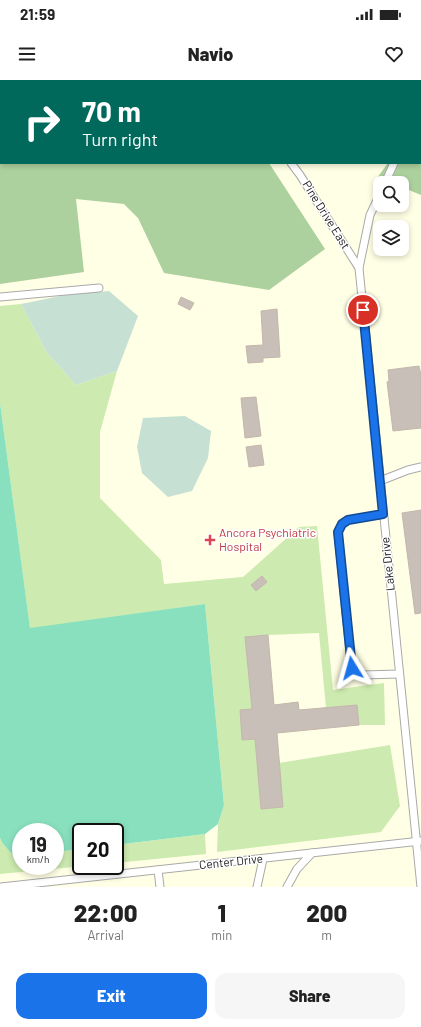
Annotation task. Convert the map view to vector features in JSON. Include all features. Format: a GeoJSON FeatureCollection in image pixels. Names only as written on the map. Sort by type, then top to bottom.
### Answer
{"type":"FeatureCollection","features":[{"type":"Feature","properties":{"kind":"lane","name":"Pine Drive East"},"geometry":{"type":"LineString","coordinates":[[292,164],[300,174],[359,268]]}},
{"type":"Feature","properties":{"kind":"lane"},"geometry":{"type":"LineString","coordinates":[[388,176],[394,164]]}},
{"type":"Feature","properties":{"kind":"lane","name":"Lake Drive"},"geometry":{"type":"LineString","coordinates":[[373,209],[370,215],[359,268],[399,674],[418,841],[421,887]]}},
{"type":"Feature","properties":{"kind":"lane"},"geometry":{"type":"LineString","coordinates":[[0,297],[99,288]]}},
{"type":"Feature","properties":{"kind":"lane"},"geometry":{"type":"LineString","coordinates":[[380,481],[408,470],[421,467]]}},
{"type":"Feature","properties":{"kind":"lane"},"geometry":{"type":"LineString","coordinates":[[383,514],[348,520],[342,524],[338,532],[351,662],[355,672],[362,675],[399,674]]}},
{"type":"Feature","properties":{"kind":"lane","name":"Center Drive"},"geometry":{"type":"LineString","coordinates":[[1,887],[41,885],[158,870],[418,841]]}},
{"type":"Feature","properties":{"kind":"lane"},"geometry":{"type":"LineString","coordinates":[[287,887],[297,869],[312,853]]}},
{"type":"Feature","properties":{"kind":"lane"},"geometry":{"type":"LineString","coordinates":[[257,887],[263,859]]}},
{"type":"Feature","properties":{"kind":"lane"},"geometry":{"type":"LineString","coordinates":[[158,870],[160,887]]}},
{"type":"Feature","properties":{"kind":"shaded area","name":"Ancora Psychiatric Hospital"},"geometry":{"type":"Polygon","coordinates":[[[0,164],[387,164],[379,176],[373,176],[373,212],[409,212],[409,190],[421,195],[421,887],[0,887],[0,164]]]}},
{"type":"Feature","properties":{"kind":"shaded area"},"geometry":{"type":"Polygon","coordinates":[[[109,291],[138,316],[117,371],[76,385],[47,353],[21,304],[70,294],[109,291]]]}},
{"type":"Feature","properties":{"kind":"shaded area"},"geometry":{"type":"Polygon","coordinates":[[[185,416],[211,431],[208,458],[192,491],[168,497],[142,473],[137,447],[143,418],[185,416]]]}},
{"type":"Feature","properties":{"kind":"green space"},"geometry":{"type":"Polygon","coordinates":[[[0,164],[270,164],[325,249],[269,290],[164,273],[138,218],[124,204],[76,199],[84,272],[0,284],[0,164]]]}},
{"type":"Feature","properties":{"kind":"green space"},"geometry":{"type":"Polygon","coordinates":[[[387,164],[421,164],[421,195],[409,190],[409,176],[378,176],[387,164]]]}},
{"type":"Feature","properties":{"kind":"green space"},"geometry":{"type":"Polygon","coordinates":[[[21,304],[47,353],[76,385],[117,371],[100,432],[100,498],[161,560],[164,584],[243,577],[299,527],[317,526],[333,690],[384,683],[385,725],[359,725],[357,705],[326,708],[319,633],[268,635],[245,638],[252,709],[240,711],[242,740],[255,739],[261,809],[283,807],[279,763],[390,745],[400,806],[381,832],[217,852],[218,824],[224,805],[205,604],[30,629],[0,403],[0,306],[21,304]]]}},
{"type":"Feature","properties":{"kind":"green space"},"geometry":{"type":"Polygon","coordinates":[[[0,403],[30,628],[205,604],[224,805],[218,824],[205,834],[124,844],[124,823],[72,823],[72,850],[64,851],[64,823],[12,823],[12,854],[3,844],[0,838],[0,403]]]}},
{"type":"Feature","properties":{"kind":"green space"},"geometry":{"type":"Polygon","coordinates":[[[205,834],[206,854],[124,862],[124,844],[205,834]]]}},
{"type":"Feature","properties":{"kind":"green space"},"geometry":{"type":"Polygon","coordinates":[[[0,838],[3,844],[12,854],[12,873],[0,874],[0,838]]]}},
{"type":"Feature","properties":{"kind":"green space"},"geometry":{"type":"Polygon","coordinates":[[[72,850],[72,867],[64,868],[64,851],[72,850]]]}},
{"type":"Feature","properties":{"kind":"building"},"geometry":{"type":"Polygon","coordinates":[[[181,297],[194,303],[190,310],[178,304],[181,297]]]}},
{"type":"Feature","properties":{"kind":"building"},"geometry":{"type":"Polygon","coordinates":[[[277,309],[280,357],[263,358],[263,362],[248,363],[246,346],[263,345],[261,311],[277,309]]]}},
{"type":"Feature","properties":{"kind":"building"},"geometry":{"type":"Polygon","coordinates":[[[419,366],[421,375],[421,428],[393,431],[387,382],[389,381],[388,370],[419,366]]]}},
{"type":"Feature","properties":{"kind":"building"},"geometry":{"type":"Polygon","coordinates":[[[256,397],[261,436],[245,438],[241,398],[256,397]]]}},
{"type":"Feature","properties":{"kind":"building"},"geometry":{"type":"Polygon","coordinates":[[[261,445],[264,465],[249,467],[246,447],[261,445]]]}},
{"type":"Feature","properties":{"kind":"building"},"geometry":{"type":"Polygon","coordinates":[[[421,510],[421,613],[415,614],[402,513],[421,510]]]}},
{"type":"Feature","properties":{"kind":"building"},"geometry":{"type":"Polygon","coordinates":[[[262,576],[267,582],[256,591],[251,585],[262,576]]]}},
{"type":"Feature","properties":{"kind":"building"},"geometry":{"type":"Polygon","coordinates":[[[268,635],[274,705],[298,702],[299,710],[357,705],[359,725],[277,733],[283,807],[261,809],[255,739],[242,740],[240,710],[252,709],[245,637],[268,635]]]}},
{"type":"Feature","properties":{"kind":"place","name":"Ancora Psychiatric Hospital"},"geometry":{"type":"Point","coordinates":[210,540]}},
{"type":"Feature","properties":{"kind":"route"},"geometry":{"type":"LineString","coordinates":[[352,668],[338,532],[342,524],[348,520],[383,514],[363,310]]}}]}
